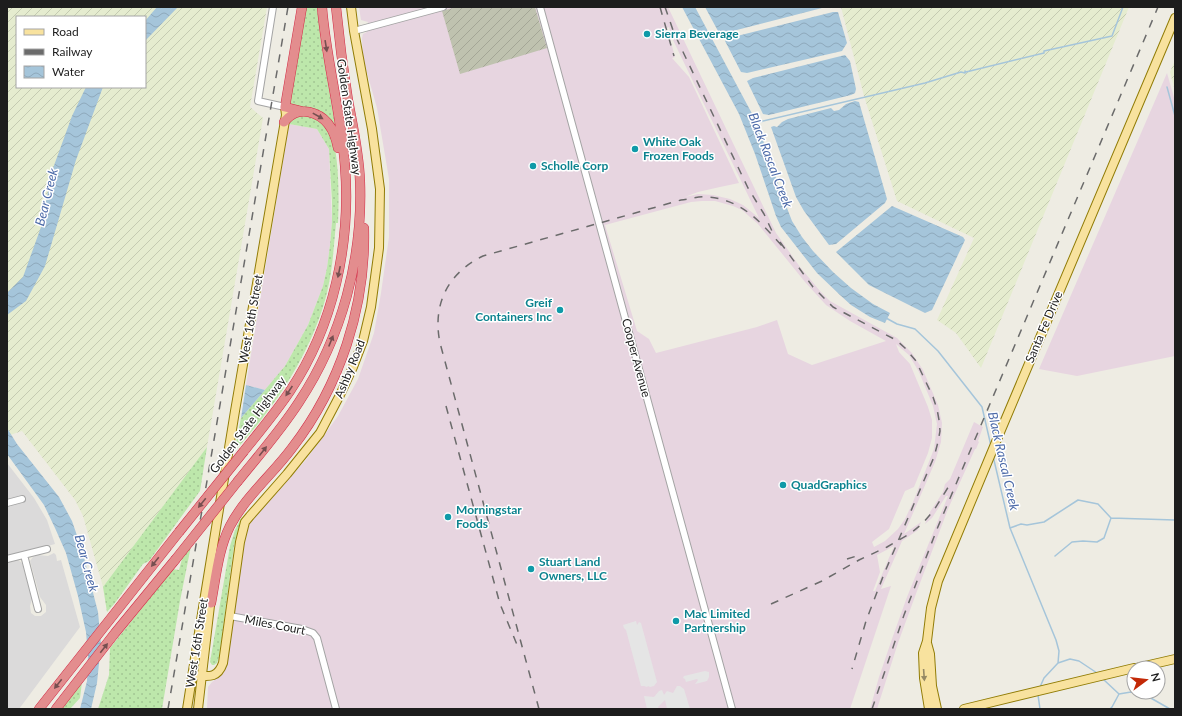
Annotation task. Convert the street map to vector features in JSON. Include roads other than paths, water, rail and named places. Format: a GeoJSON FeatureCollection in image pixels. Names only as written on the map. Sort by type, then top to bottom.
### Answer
{"type":"FeatureCollection","features":[{"type":"Feature","properties":{"kind":"highway"},"geometry":{"type":"LineString","coordinates":[[302,7],[285,107],[320,115],[334,132],[340,158],[343,212],[342,254]]}},
{"type":"Feature","properties":{"kind":"highway","name":"Golden State Highway"},"geometry":{"type":"LineString","coordinates":[[38,709],[274,414],[302,371],[315,344],[335,287],[342,254],[346,211],[346,166],[325,39],[322,7]]}},
{"type":"Feature","properties":{"kind":"highway","name":"Golden State Highway"},"geometry":{"type":"LineString","coordinates":[[56,709],[115,633],[280,428],[312,382],[326,354],[340,318],[350,281],[360,219],[360,180],[356,141],[342,64],[336,7]]}},
{"type":"Feature","properties":{"kind":"highway"},"geometry":{"type":"LineString","coordinates":[[284,122],[292,114],[302,111]]}},
{"type":"Feature","properties":{"kind":"highway"},"geometry":{"type":"LineString","coordinates":[[211,603],[220,554],[224,540],[236,515],[281,463],[316,414],[344,354],[360,292],[364,258],[363,196],[360,180]]}},
{"type":"Feature","properties":{"kind":"main road","name":"Ashby Road"},"geometry":{"type":"LineString","coordinates":[[192,674],[214,676],[221,669],[240,542],[245,522],[254,509],[287,474],[320,433],[353,367],[363,341],[371,308],[379,248],[380,188],[372,129],[351,7]]}},
{"type":"Feature","properties":{"kind":"main road","name":"Santa Fe Drive"},"geometry":{"type":"LineString","coordinates":[[929,709],[924,683],[923,653],[927,641],[931,608],[938,581],[1175,18]]}},
{"type":"Feature","properties":{"kind":"main road","name":"West 16th Street"},"geometry":{"type":"LineString","coordinates":[[187,709],[235,411],[286,115],[285,107]]}},
{"type":"Feature","properties":{"kind":"main road","name":"West 16th Street"},"geometry":{"type":"LineString","coordinates":[[198,709],[211,603],[216,530]]}},
{"type":"Feature","properties":{"kind":"main road","name":"Santa Fe Drive"},"geometry":{"type":"LineString","coordinates":[[927,641],[930,654],[932,686],[937,709]]}},
{"type":"Feature","properties":{"kind":"main road"},"geometry":{"type":"LineString","coordinates":[[964,709],[1126,670]]}},
{"type":"Feature","properties":{"kind":"street"},"geometry":{"type":"LineString","coordinates":[[273,7],[258,101],[285,107]]}},
{"type":"Feature","properties":{"kind":"street"},"geometry":{"type":"LineString","coordinates":[[354,31],[443,7]]}},
{"type":"Feature","properties":{"kind":"street","name":"Cooper Avenue"},"geometry":{"type":"LineString","coordinates":[[540,7],[732,709]]}},
{"type":"Feature","properties":{"kind":"street"},"geometry":{"type":"LineString","coordinates":[[7,503],[22,499]]}},
{"type":"Feature","properties":{"kind":"street"},"geometry":{"type":"LineString","coordinates":[[7,559],[47,549]]}},
{"type":"Feature","properties":{"kind":"street"},"geometry":{"type":"LineString","coordinates":[[24,555],[38,609]]}},
{"type":"Feature","properties":{"kind":"street","name":"Miles Court"},"geometry":{"type":"LineString","coordinates":[[230,616],[302,629],[313,633],[317,638],[336,709]]}},
{"type":"Feature","properties":{"kind":"water"},"geometry":{"type":"Polygon","coordinates":[[[157,7],[178,7],[146,40],[146,20],[157,7]]]}},
{"type":"Feature","properties":{"kind":"water"},"geometry":{"type":"Polygon","coordinates":[[[682,7],[695,7],[757,123],[792,221],[802,237],[833,272],[851,288],[873,304],[890,313],[885,323],[870,317],[851,305],[840,295],[817,273],[781,227],[739,114],[682,7]]]}},
{"type":"Feature","properties":{"kind":"water"},"geometry":{"type":"Polygon","coordinates":[[[705,7],[826,7],[725,33],[718,31],[705,7]]]}},
{"type":"Feature","properties":{"kind":"water"},"geometry":{"type":"Polygon","coordinates":[[[838,12],[847,43],[842,51],[747,73],[741,72],[725,41],[729,38],[838,12]]]}},
{"type":"Feature","properties":{"kind":"water"},"geometry":{"type":"Polygon","coordinates":[[[845,55],[850,61],[856,89],[855,93],[851,95],[769,115],[763,114],[747,81],[753,78],[845,55]]]}},
{"type":"Feature","properties":{"kind":"water"},"geometry":{"type":"Polygon","coordinates":[[[86,88],[103,88],[76,160],[45,266],[26,301],[7,315],[7,293],[23,277],[41,227],[52,171],[72,116],[86,88]]]}},
{"type":"Feature","properties":{"kind":"water"},"geometry":{"type":"Polygon","coordinates":[[[855,101],[859,102],[887,199],[885,203],[836,244],[829,245],[804,211],[796,197],[771,127],[777,127],[788,119],[831,108],[834,111],[839,110],[846,104],[855,101]]]}},
{"type":"Feature","properties":{"kind":"water"},"geometry":{"type":"Polygon","coordinates":[[[892,206],[963,237],[965,240],[932,310],[925,313],[869,285],[836,252],[892,206]]]}},
{"type":"Feature","properties":{"kind":"water"},"geometry":{"type":"Polygon","coordinates":[[[246,385],[265,390],[241,418],[246,385]]]}},
{"type":"Feature","properties":{"kind":"water"},"geometry":{"type":"Polygon","coordinates":[[[7,428],[17,444],[59,497],[72,521],[82,550],[98,612],[101,644],[97,683],[91,709],[80,709],[87,681],[88,655],[86,632],[66,553],[44,505],[7,454],[7,428]]]}},
{"type":"Feature","properties":{"kind":"waterway"},"geometry":{"type":"LineString","coordinates":[[755,123],[925,83],[961,72],[965,73],[965,71],[1044,53],[1044,51],[1112,36],[1123,7]]}},
{"type":"Feature","properties":{"kind":"waterway"},"geometry":{"type":"LineString","coordinates":[[1167,87],[1175,116]]}},
{"type":"Feature","properties":{"kind":"waterway","name":"Black Rascal Creek"},"geometry":{"type":"LineString","coordinates":[[886,318],[897,324],[915,329],[938,351],[982,407],[991,446]]}},
{"type":"Feature","properties":{"kind":"waterway","name":"Black Rascal Creek"},"geometry":{"type":"LineString","coordinates":[[993,456],[1010,528],[1056,640],[1059,651],[1058,663]]}},
{"type":"Feature","properties":{"kind":"waterway"},"geometry":{"type":"LineString","coordinates":[[1010,528],[1021,524],[1027,525],[1044,522],[1078,500],[1098,504],[1111,518],[1175,520]]}},
{"type":"Feature","properties":{"kind":"waterway"},"geometry":{"type":"LineString","coordinates":[[1055,556],[1072,542],[1097,542],[1104,538],[1111,518]]}},
{"type":"Feature","properties":{"kind":"waterway"},"geometry":{"type":"LineString","coordinates":[[1040,687],[1044,678],[1058,663],[1070,659],[1079,661],[1097,673]]}},
{"type":"Feature","properties":{"kind":"waterway"},"geometry":{"type":"LineString","coordinates":[[1103,679],[1119,694]]}},
{"type":"Feature","properties":{"kind":"waterway","name":"Black Rascal Creek"},"geometry":{"type":"LineString","coordinates":[[1119,694],[1131,692],[1149,697],[1170,709]]}},
{"type":"Feature","properties":{"kind":"waterway"},"geometry":{"type":"LineString","coordinates":[[1110,709],[1119,694]]}},
{"type":"Feature","properties":{"kind":"waterway"},"geometry":{"type":"LineString","coordinates":[[1038,695],[1040,709]]}},
{"type":"Feature","properties":{"kind":"railway"},"geometry":{"type":"LineString","coordinates":[[168,709],[288,7]]}},
{"type":"Feature","properties":{"kind":"railway"},"geometry":{"type":"LineString","coordinates":[[660,7],[674,56]]}},
{"type":"Feature","properties":{"kind":"railway"},"geometry":{"type":"LineString","coordinates":[[665,7],[674,33],[748,188],[764,214],[772,231]]}},
{"type":"Feature","properties":{"kind":"railway"},"geometry":{"type":"LineString","coordinates":[[872,709],[904,615],[937,529],[1158,7]]}},
{"type":"Feature","properties":{"kind":"railway"},"geometry":{"type":"LineString","coordinates":[[539,709],[440,343],[438,315],[445,291],[460,271],[483,256],[681,200],[698,197],[720,199],[741,208],[759,221],[783,247]]}},
{"type":"Feature","properties":{"kind":"railway"},"geometry":{"type":"LineString","coordinates":[[780,242],[813,287],[833,307],[896,340],[905,348],[916,361],[933,397],[939,420],[940,431],[934,457],[884,574],[866,621],[852,669]]}},
{"type":"Feature","properties":{"kind":"railway"},"geometry":{"type":"LineString","coordinates":[[446,406],[500,604],[518,647]]}},
{"type":"Feature","properties":{"kind":"railway"},"geometry":{"type":"LineString","coordinates":[[771,604],[822,581],[911,533],[923,523],[934,510],[952,481]]}},
{"type":"Feature","properties":{"kind":"railway"},"geometry":{"type":"LineString","coordinates":[[847,559],[860,555]]}},
{"type":"Feature","properties":{"kind":"place","name":"Sierra Beverage"},"geometry":{"type":"Point","coordinates":[647,34]}},
{"type":"Feature","properties":{"kind":"place","name":"White Oak Frozen Foods"},"geometry":{"type":"Point","coordinates":[635,149]}},
{"type":"Feature","properties":{"kind":"place","name":"Scholle Corp"},"geometry":{"type":"Point","coordinates":[533,166]}},
{"type":"Feature","properties":{"kind":"place","name":"Greif Containers Inc"},"geometry":{"type":"Point","coordinates":[560,310]}},
{"type":"Feature","properties":{"kind":"place","name":"QuadGraphics"},"geometry":{"type":"Point","coordinates":[783,485]}},
{"type":"Feature","properties":{"kind":"place","name":"Morningstar Foods"},"geometry":{"type":"Point","coordinates":[448,517]}},
{"type":"Feature","properties":{"kind":"place","name":"Stuart Land Owners, LLC"},"geometry":{"type":"Point","coordinates":[531,569]}},
{"type":"Feature","properties":{"kind":"place","name":"Mac Limited Partnership"},"geometry":{"type":"Point","coordinates":[676,621]}},
{"type":"Feature","properties":{"kind":"water label","name":"Bear Creek"},"geometry":{"type":"Point","coordinates":[46,197]}},
{"type":"Feature","properties":{"kind":"water label","name":"Bear Creek"},"geometry":{"type":"Point","coordinates":[87,563]}}]}
